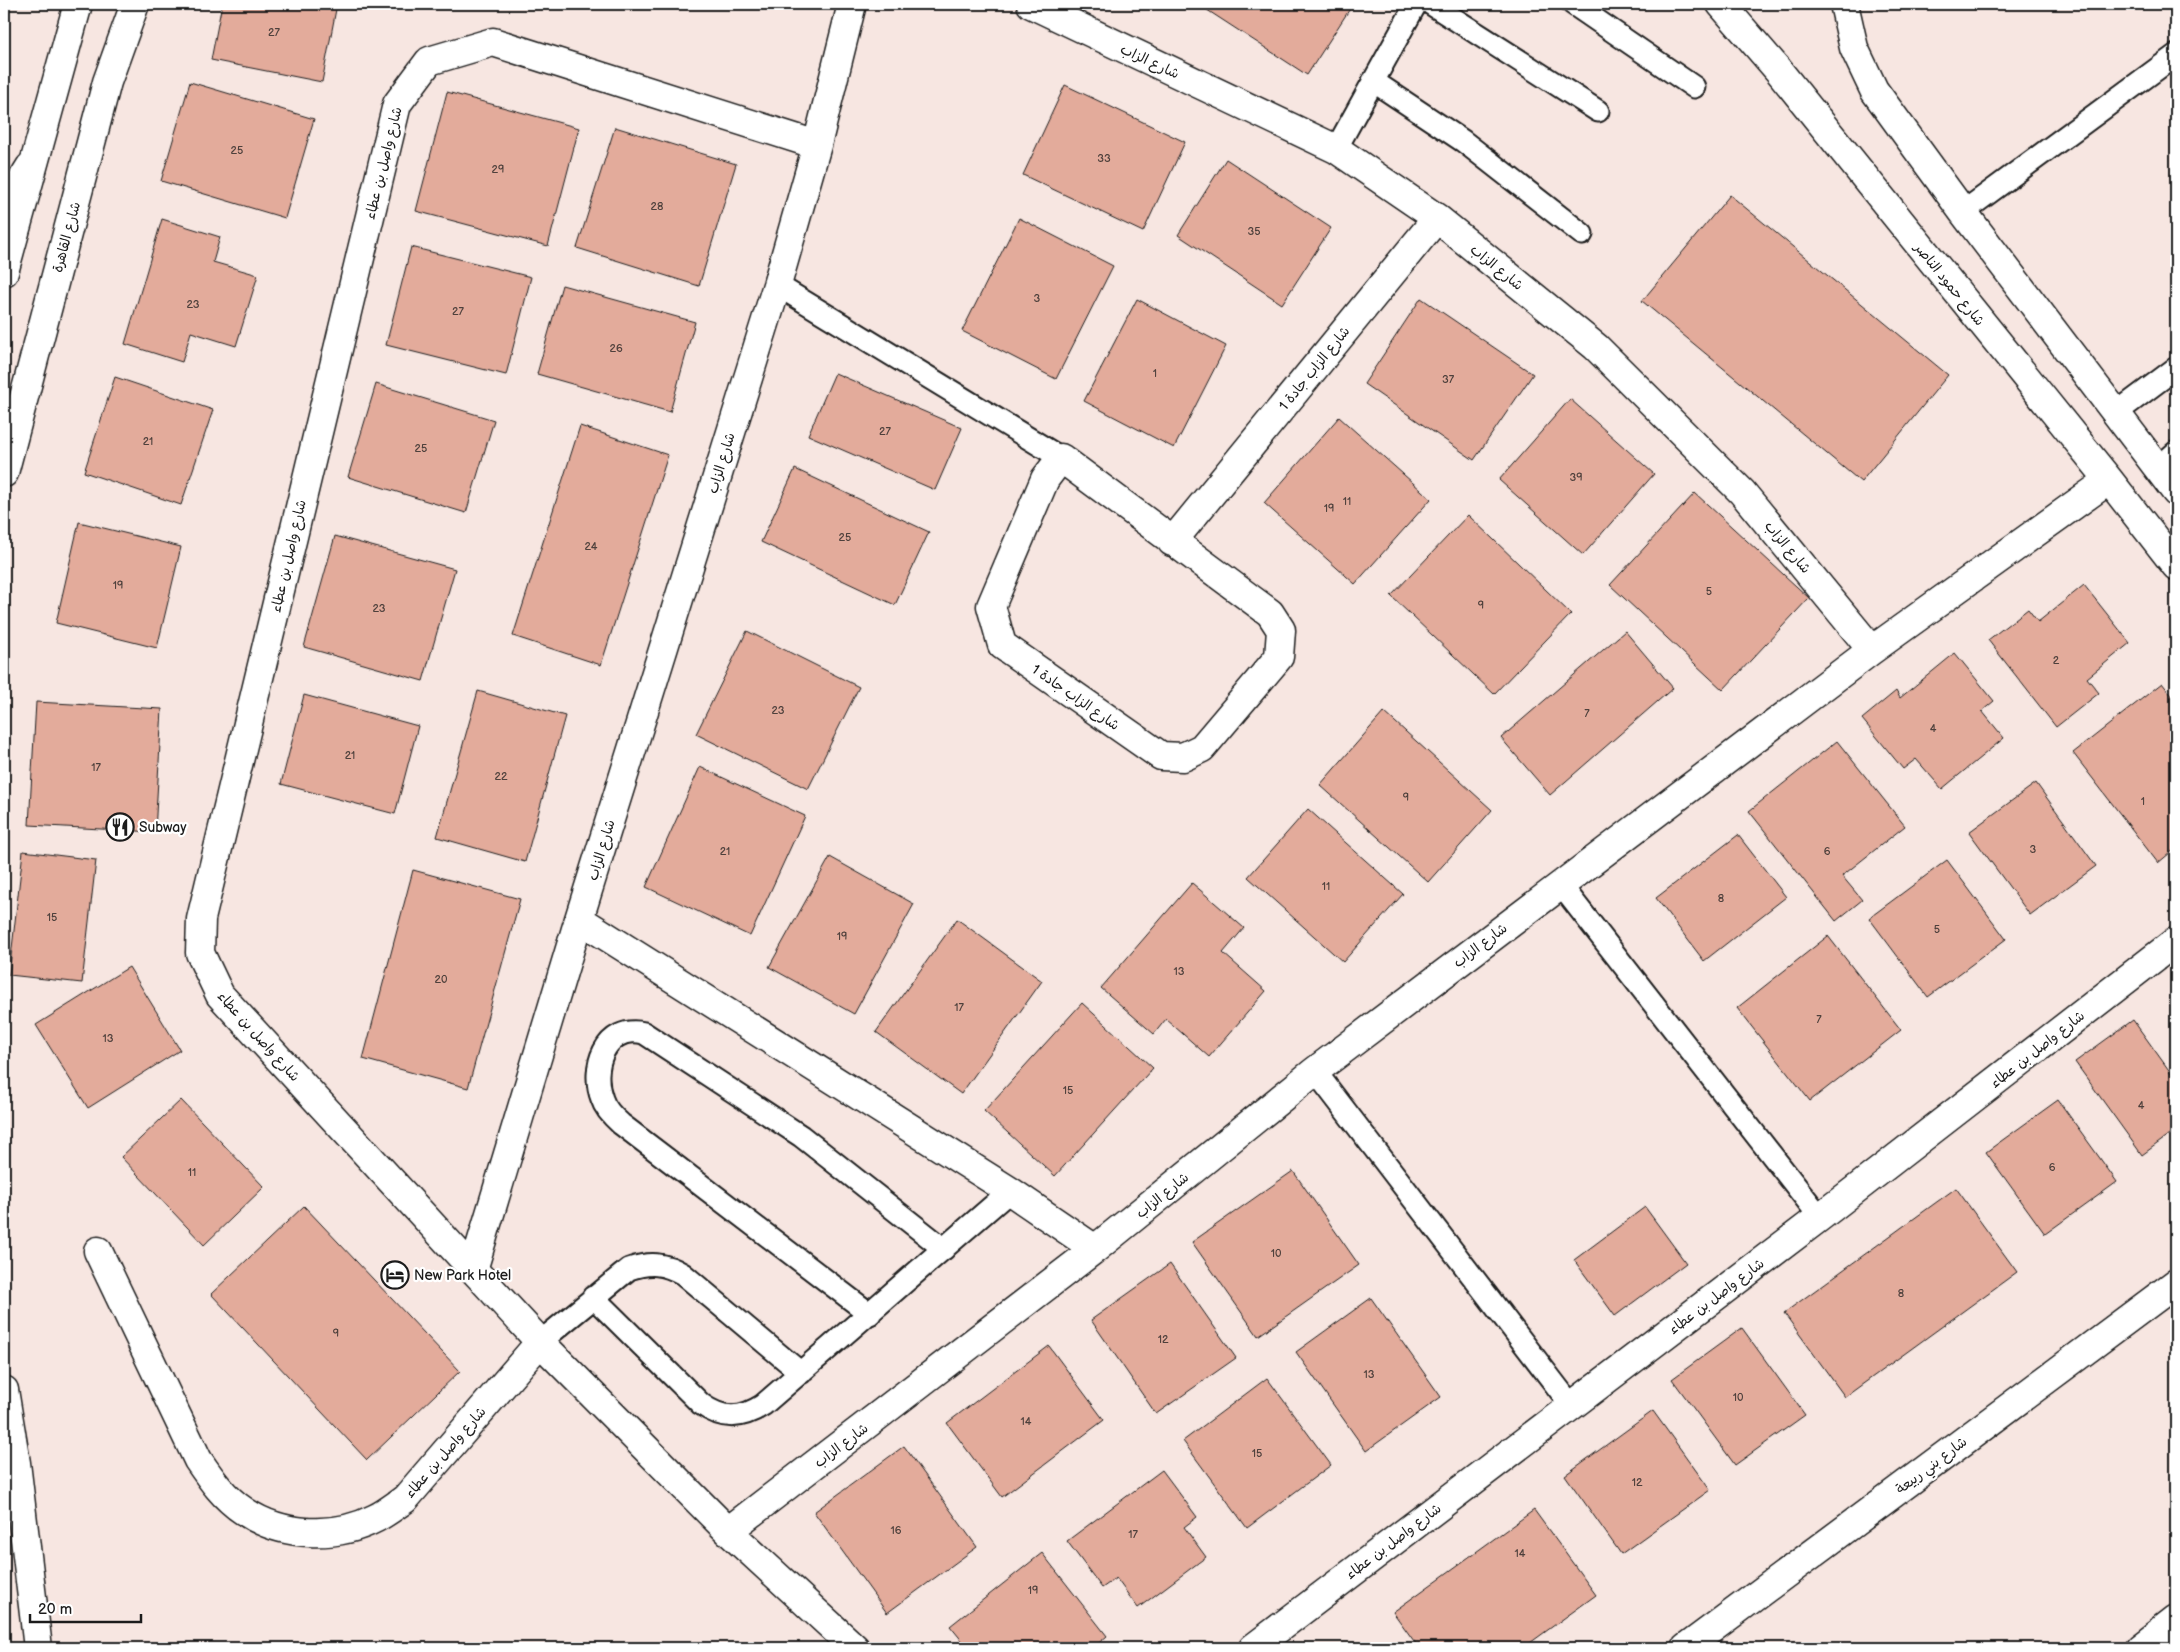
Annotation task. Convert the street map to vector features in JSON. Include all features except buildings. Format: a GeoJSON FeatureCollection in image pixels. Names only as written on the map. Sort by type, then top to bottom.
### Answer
{"type":"FeatureCollection","features":[{"type":"Feature","properties":{"kind":"main road"},"geometry":{"type":"LineString","coordinates":[[4,272],[78,4]]}},
{"type":"Feature","properties":{"kind":"main road","name":"شارع القاهرة"},"geometry":{"type":"LineString","coordinates":[[4,473],[107,82],[135,4]]}},
{"type":"Feature","properties":{"kind":"main road","name":"شارع الزاب"},"geometry":{"type":"LineString","coordinates":[[473,1270],[579,919],[777,285],[817,145],[852,4]]}},
{"type":"Feature","properties":{"kind":"main road","name":"شارع الزاب"},"geometry":{"type":"LineString","coordinates":[[1030,4],[1336,149],[1436,218],[1596,347],[1742,492],[1872,650]]}},
{"type":"Feature","properties":{"kind":"main road","name":"شارع حمود الناصر"},"geometry":{"type":"LineString","coordinates":[[1721,4],[1785,79],[2109,480],[2176,566]]}},
{"type":"Feature","properties":{"kind":"main road"},"geometry":{"type":"LineString","coordinates":[[1844,4],[1854,48],[1874,90],[1963,212],[2116,413],[2167,460],[2176,492]]}},
{"type":"Feature","properties":{"kind":"main road","name":"شارع واصل بن عطاء"},"geometry":{"type":"LineString","coordinates":[[817,145],[493,42],[429,61],[397,104],[201,919],[200,953],[220,995],[540,1342],[728,1532],[855,1648]]}},
{"type":"Feature","properties":{"kind":"main road"},"geometry":{"type":"LineString","coordinates":[[4,209],[24,175],[37,158]]}},
{"type":"Feature","properties":{"kind":"main road","name":"شارع الزاب جادة 1"},"geometry":{"type":"LineString","coordinates":[[1172,542],[1436,218]]}},
{"type":"Feature","properties":{"kind":"main road","name":"شارع الزاب جادة 1"},"geometry":{"type":"LineString","coordinates":[[1061,458],[1270,613],[1281,630],[1279,657],[1202,748],[1182,757],[1161,756],[1002,645],[991,606],[1045,479],[1061,458]]}},
{"type":"Feature","properties":{"kind":"main road","name":"شارع الزاب"},"geometry":{"type":"LineString","coordinates":[[728,1532],[1096,1249],[1315,1071],[1560,884],[1872,650],[2109,480]]}},
{"type":"Feature","properties":{"kind":"main road"},"geometry":{"type":"LineString","coordinates":[[579,919],[1010,1191],[1096,1249]]}},
{"type":"Feature","properties":{"kind":"main road","name":"شارع واصل بن عطاء"},"geometry":{"type":"LineString","coordinates":[[1253,1648],[1820,1217],[2176,941]]}},
{"type":"Feature","properties":{"kind":"main road","name":"شارع واصل بن عطاء"},"geometry":{"type":"LineString","coordinates":[[98,1251],[198,1460],[218,1488],[244,1511],[276,1526],[309,1532],[344,1530],[376,1518],[405,1499],[540,1342]]}},
{"type":"Feature","properties":{"kind":"main road","name":"شارع بني ربيعة"},"geometry":{"type":"LineString","coordinates":[[1686,1648],[2176,1283]]}},
{"type":"Feature","properties":{"kind":"main road"},"geometry":{"type":"LineString","coordinates":[[4,1390],[16,1463],[38,1648]]}},
{"type":"Feature","properties":{"kind":"main road"},"geometry":{"type":"LineString","coordinates":[[2140,1648],[2176,1620]]}},
{"type":"Feature","properties":{"kind":"lane"},"geometry":{"type":"LineString","coordinates":[[1336,149],[1416,4]]}},
{"type":"Feature","properties":{"kind":"lane"},"geometry":{"type":"LineString","coordinates":[[1431,4],[1598,111]]}},
{"type":"Feature","properties":{"kind":"lane"},"geometry":{"type":"LineString","coordinates":[[1573,4],[1694,87]]}},
{"type":"Feature","properties":{"kind":"lane"},"geometry":{"type":"LineString","coordinates":[[1963,212],[2176,55]]}},
{"type":"Feature","properties":{"kind":"lane"},"geometry":{"type":"LineString","coordinates":[[1373,81],[1463,140],[1582,234]]}},
{"type":"Feature","properties":{"kind":"lane"},"geometry":{"type":"LineString","coordinates":[[777,285],[1061,458]]}},
{"type":"Feature","properties":{"kind":"lane"},"geometry":{"type":"LineString","coordinates":[[2116,413],[2176,368]]}},
{"type":"Feature","properties":{"kind":"lane"},"geometry":{"type":"LineString","coordinates":[[1560,884],[1820,1217]]}},
{"type":"Feature","properties":{"kind":"lane"},"geometry":{"type":"LineString","coordinates":[[870,1314],[610,1114],[602,1100],[598,1086],[597,1071],[604,1050],[616,1035],[625,1032],[644,1033],[801,1136],[944,1249]]}},
{"type":"Feature","properties":{"kind":"lane"},"geometry":{"type":"LineString","coordinates":[[1315,1071],[1571,1405]]}},
{"type":"Feature","properties":{"kind":"lane"},"geometry":{"type":"LineString","coordinates":[[594,1297],[701,1404],[712,1412],[738,1417],[752,1413],[763,1405],[1010,1191]]}},
{"type":"Feature","properties":{"kind":"lane"},"geometry":{"type":"LineString","coordinates":[[540,1342],[629,1269],[642,1264],[657,1263],[683,1274],[801,1373]]}},
{"type":"Feature","properties":{"kind":"place","name":"Subway"},"geometry":{"type":"Point","coordinates":[120,827]}},
{"type":"Feature","properties":{"kind":"place","name":"New Park Hotel"},"geometry":{"type":"Point","coordinates":[395,1275]}}]}
